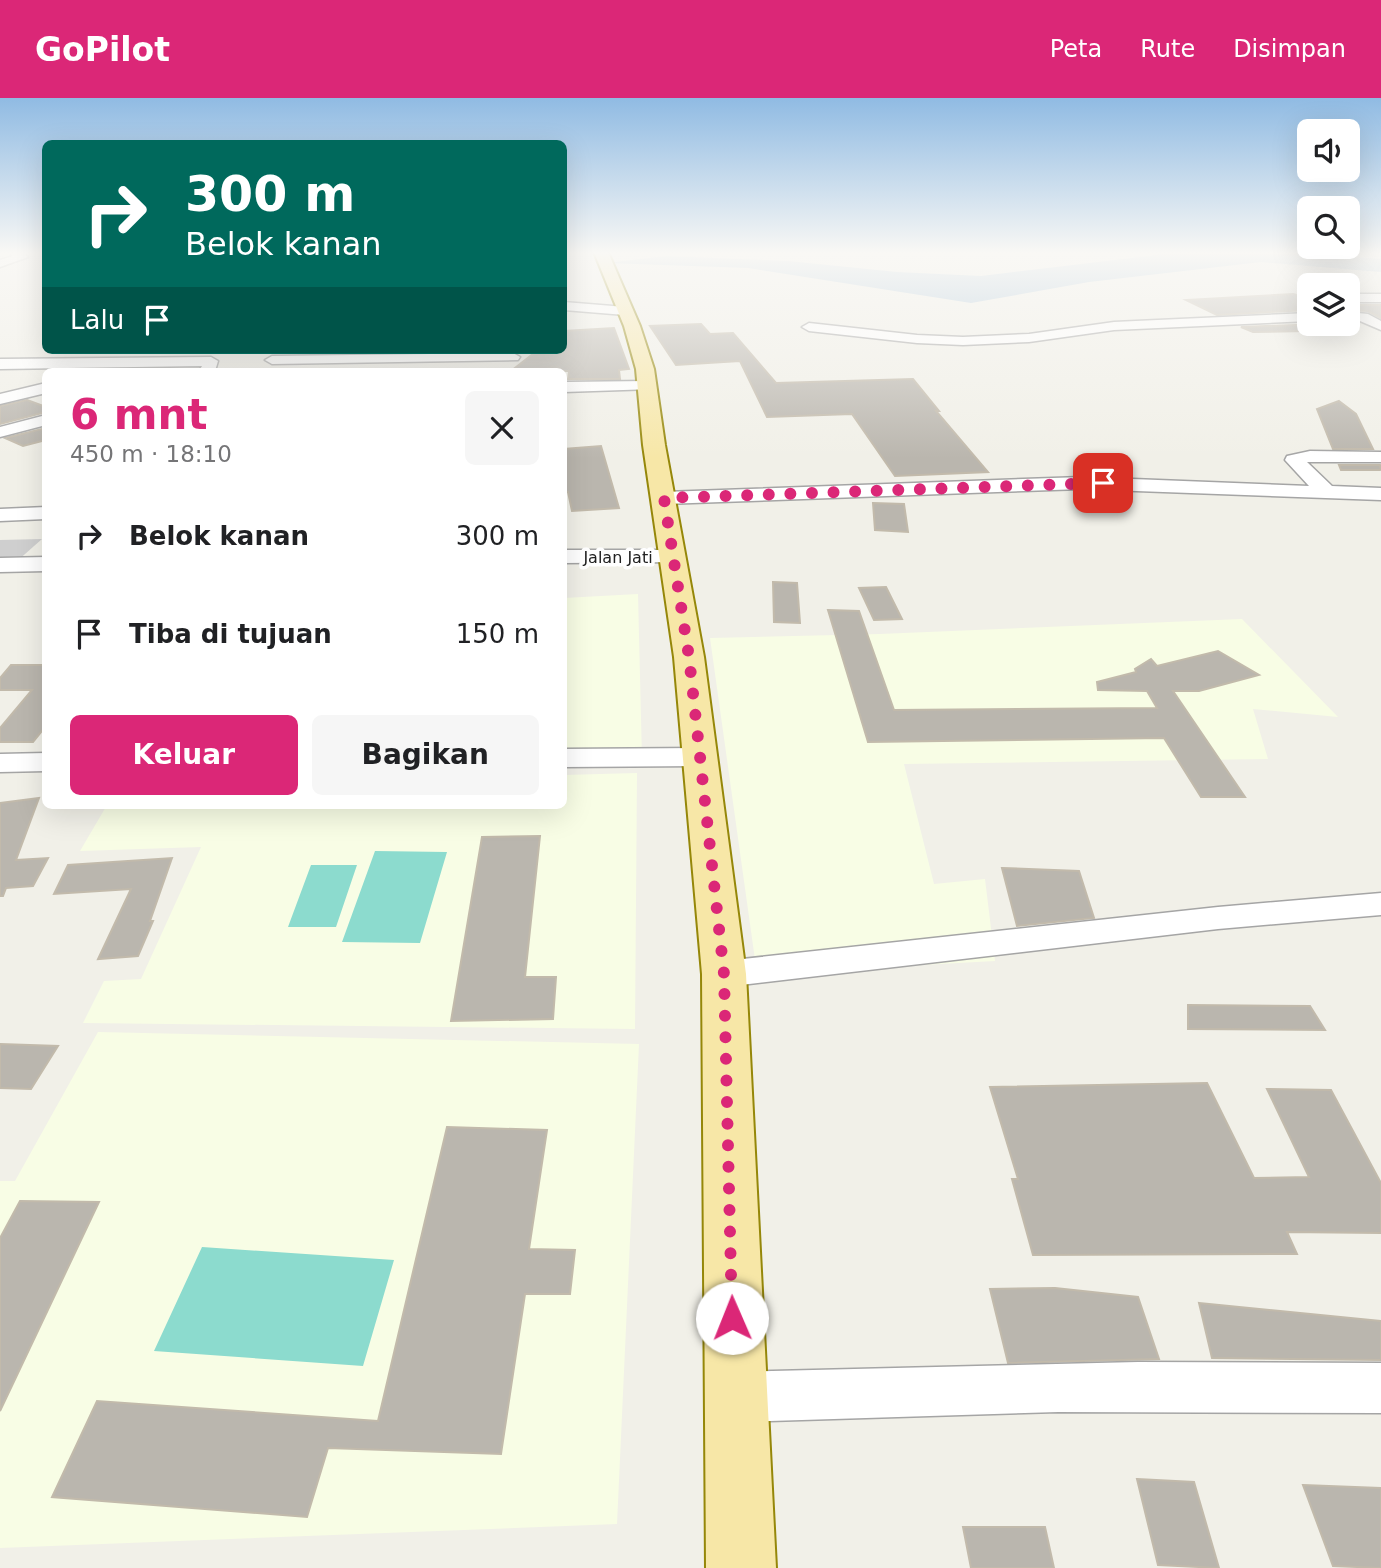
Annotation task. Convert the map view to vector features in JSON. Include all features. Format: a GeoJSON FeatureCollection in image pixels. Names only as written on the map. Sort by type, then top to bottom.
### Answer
{"type":"FeatureCollection","features":[{"type":"Feature","properties":{"kind":"main road"},"geometry":{"type":"LineString","coordinates":[[628,321],[645,369],[654,445],[689,657],[724,974],[734,1397],[741,1568]]}},
{"type":"Feature","properties":{"kind":"street"},"geometry":{"type":"LineString","coordinates":[[809,327],[917,339],[963,341],[1029,338],[1114,326],[1231,321]]}},
{"type":"Feature","properties":{"kind":"street"},"geometry":{"type":"LineString","coordinates":[[271,361],[512,362]]}},
{"type":"Feature","properties":{"kind":"street"},"geometry":{"type":"LineString","coordinates":[[125,368],[150,362]]}},
{"type":"Feature","properties":{"kind":"street"},"geometry":{"type":"LineString","coordinates":[[0,364],[150,362],[209,366]]}},
{"type":"Feature","properties":{"kind":"street"},"geometry":{"type":"LineString","coordinates":[[495,368],[512,362]]}},
{"type":"Feature","properties":{"kind":"street"},"geometry":{"type":"LineString","coordinates":[[57,368],[74,364]]}},
{"type":"Feature","properties":{"kind":"street"},"geometry":{"type":"LineString","coordinates":[[12,379],[42,372]]}},
{"type":"Feature","properties":{"kind":"street"},"geometry":{"type":"LineString","coordinates":[[567,387],[647,386]]}},
{"type":"Feature","properties":{"kind":"street"},"geometry":{"type":"LineString","coordinates":[[0,399],[42,389]]}},
{"type":"Feature","properties":{"kind":"street"},"geometry":{"type":"LineString","coordinates":[[0,432],[42,421]]}},
{"type":"Feature","properties":{"kind":"street"},"geometry":{"type":"LineString","coordinates":[[1327,492],[1294,460],[1310,456],[1381,457]]}},
{"type":"Feature","properties":{"kind":"street"},"geometry":{"type":"LineString","coordinates":[[664,498],[1082,483],[1381,495]]}},
{"type":"Feature","properties":{"kind":"street"},"geometry":{"type":"LineString","coordinates":[[0,515],[42,513]]}},
{"type":"Feature","properties":{"kind":"street","name":"Jalan Jati"},"geometry":{"type":"LineString","coordinates":[[567,557],[672,557]]}},
{"type":"Feature","properties":{"kind":"street"},"geometry":{"type":"LineString","coordinates":[[0,565],[42,564]]}},
{"type":"Feature","properties":{"kind":"street"},"geometry":{"type":"LineString","coordinates":[[567,758],[699,757]]}},
{"type":"Feature","properties":{"kind":"street"},"geometry":{"type":"LineString","coordinates":[[0,763],[42,762]]}},
{"type":"Feature","properties":{"kind":"street"},"geometry":{"type":"LineString","coordinates":[[724,974],[1205,920],[1381,904]]}},
{"type":"Feature","properties":{"kind":"street"},"geometry":{"type":"LineString","coordinates":[[734,1397],[894,1389],[1107,1386],[1381,1388]]}},
{"type":"Feature","properties":{"kind":"shaded area"},"geometry":{"type":"Polygon","coordinates":[[[42,539],[16,562],[0,562],[0,540],[42,539]]]}},
{"type":"Feature","properties":{"kind":"shaded area"},"geometry":{"type":"Polygon","coordinates":[[[638,594],[642,759],[567,760],[567,598],[638,594]]]}},
{"type":"Feature","properties":{"kind":"shaded area"},"geometry":{"type":"Polygon","coordinates":[[[1242,619],[1338,717],[1253,709],[1268,759],[904,764],[934,884],[985,879],[995,961],[757,974],[710,638],[1242,619]]]}},
{"type":"Feature","properties":{"kind":"shaded area"},"geometry":{"type":"Polygon","coordinates":[[[637,773],[635,1029],[83,1023],[104,981],[141,979],[201,847],[80,851],[105,809],[567,809],[567,775],[637,773]]]}},
{"type":"Feature","properties":{"kind":"shaded area"},"geometry":{"type":"Polygon","coordinates":[[[375,851],[447,852],[420,943],[342,942],[375,851]]]}},
{"type":"Feature","properties":{"kind":"shaded area"},"geometry":{"type":"Polygon","coordinates":[[[311,865],[357,865],[336,927],[288,927],[311,865]]]}},
{"type":"Feature","properties":{"kind":"shaded area"},"geometry":{"type":"Polygon","coordinates":[[[98,1032],[639,1044],[617,1524],[0,1548],[0,1181],[15,1181],[98,1032]]]}},
{"type":"Feature","properties":{"kind":"shaded area"},"geometry":{"type":"Polygon","coordinates":[[[202,1247],[394,1260],[363,1366],[154,1351],[202,1247]]]}},
{"type":"Feature","properties":{"kind":"building"},"geometry":{"type":"Polygon","coordinates":[[[701,324],[710,334],[733,333],[776,383],[913,379],[939,411],[936,411],[988,472],[895,476],[852,414],[767,417],[740,361],[676,365],[650,326],[701,324]]]}},
{"type":"Feature","properties":{"kind":"building"},"geometry":{"type":"Polygon","coordinates":[[[1297,325],[1297,331],[1253,332],[1241,327],[1297,325]]]}},
{"type":"Feature","properties":{"kind":"building"},"geometry":{"type":"Polygon","coordinates":[[[614,328],[629,369],[619,370],[620,379],[568,379],[567,368],[515,368],[533,354],[567,354],[567,331],[614,328]]]}},
{"type":"Feature","properties":{"kind":"building"},"geometry":{"type":"Polygon","coordinates":[[[27,400],[42,406],[42,413],[0,424],[0,406],[27,400]]]}},
{"type":"Feature","properties":{"kind":"building"},"geometry":{"type":"Polygon","coordinates":[[[1339,401],[1356,414],[1373,449],[1333,449],[1317,409],[1339,401]]]}},
{"type":"Feature","properties":{"kind":"building"},"geometry":{"type":"Polygon","coordinates":[[[42,429],[42,441],[23,446],[5,438],[42,429]]]}},
{"type":"Feature","properties":{"kind":"building"},"geometry":{"type":"Polygon","coordinates":[[[601,446],[619,508],[572,511],[567,492],[567,449],[601,446]]]}},
{"type":"Feature","properties":{"kind":"building"},"geometry":{"type":"Polygon","coordinates":[[[1339,465],[1380,465],[1381,470],[1341,470],[1339,465]]]}},
{"type":"Feature","properties":{"kind":"building"},"geometry":{"type":"Polygon","coordinates":[[[873,503],[904,504],[908,532],[875,530],[873,503]]]}},
{"type":"Feature","properties":{"kind":"building"},"geometry":{"type":"Polygon","coordinates":[[[773,582],[797,583],[800,623],[774,622],[773,582]]]}},
{"type":"Feature","properties":{"kind":"building"},"geometry":{"type":"Polygon","coordinates":[[[886,587],[902,619],[874,620],[859,588],[886,587]]]}},
{"type":"Feature","properties":{"kind":"building"},"geometry":{"type":"Polygon","coordinates":[[[828,610],[859,611],[894,710],[1157,708],[1147,691],[1098,690],[1097,682],[1136,672],[1135,669],[1151,659],[1157,666],[1218,651],[1259,675],[1199,691],[1173,691],[1245,797],[1201,797],[1164,738],[868,742],[828,610]]]}},
{"type":"Feature","properties":{"kind":"building"},"geometry":{"type":"Polygon","coordinates":[[[11,665],[42,665],[42,731],[33,742],[0,742],[0,728],[32,690],[0,690],[0,678],[11,665]]]}},
{"type":"Feature","properties":{"kind":"building"},"geometry":{"type":"Polygon","coordinates":[[[39,798],[16,860],[48,858],[33,886],[6,888],[3,896],[0,896],[0,803],[39,798]]]}},
{"type":"Feature","properties":{"kind":"building"},"geometry":{"type":"Polygon","coordinates":[[[540,836],[525,977],[556,977],[553,1019],[451,1021],[482,837],[540,836]]]}},
{"type":"Feature","properties":{"kind":"building"},"geometry":{"type":"Polygon","coordinates":[[[172,858],[150,921],[153,921],[138,956],[98,959],[131,889],[54,894],[68,865],[172,858]]]}},
{"type":"Feature","properties":{"kind":"building"},"geometry":{"type":"Polygon","coordinates":[[[1002,868],[1079,871],[1094,918],[1017,926],[1002,868]]]}},
{"type":"Feature","properties":{"kind":"building"},"geometry":{"type":"Polygon","coordinates":[[[1188,1005],[1310,1006],[1325,1030],[1188,1029],[1188,1005]]]}},
{"type":"Feature","properties":{"kind":"building"},"geometry":{"type":"Polygon","coordinates":[[[0,1044],[58,1046],[31,1089],[0,1088],[0,1044]]]}},
{"type":"Feature","properties":{"kind":"building"},"geometry":{"type":"Polygon","coordinates":[[[1207,1083],[1254,1178],[1309,1177],[1267,1089],[1331,1090],[1381,1183],[1381,1233],[1287,1232],[1297,1254],[1033,1255],[1012,1179],[1018,1179],[990,1087],[1207,1083]]]}},
{"type":"Feature","properties":{"kind":"building"},"geometry":{"type":"Polygon","coordinates":[[[447,1127],[547,1130],[529,1249],[575,1250],[570,1294],[525,1294],[501,1454],[328,1448],[307,1517],[52,1497],[97,1401],[378,1421],[447,1127]]]}},
{"type":"Feature","properties":{"kind":"building"},"geometry":{"type":"Polygon","coordinates":[[[20,1201],[99,1202],[0,1411],[0,1238],[20,1201]]]}},
{"type":"Feature","properties":{"kind":"building"},"geometry":{"type":"Polygon","coordinates":[[[1055,1288],[1138,1297],[1159,1359],[1008,1363],[990,1289],[1055,1288]]]}},
{"type":"Feature","properties":{"kind":"building"},"geometry":{"type":"Polygon","coordinates":[[[1199,1303],[1381,1321],[1381,1360],[1212,1358],[1199,1303]]]}},
{"type":"Feature","properties":{"kind":"building"},"geometry":{"type":"Polygon","coordinates":[[[1137,1479],[1194,1482],[1219,1568],[1158,1565],[1137,1479]]]}},
{"type":"Feature","properties":{"kind":"building"},"geometry":{"type":"Polygon","coordinates":[[[1303,1485],[1381,1488],[1381,1568],[1333,1566],[1303,1485]]]}},
{"type":"Feature","properties":{"kind":"building"},"geometry":{"type":"Polygon","coordinates":[[[963,1527],[1045,1527],[1054,1568],[971,1568],[963,1527]]]}},
{"type":"Feature","properties":{"kind":"route"},"geometry":{"type":"LineString","coordinates":[[732,1318],[724,974],[689,657],[664,498],[1103,483]]}}]}
